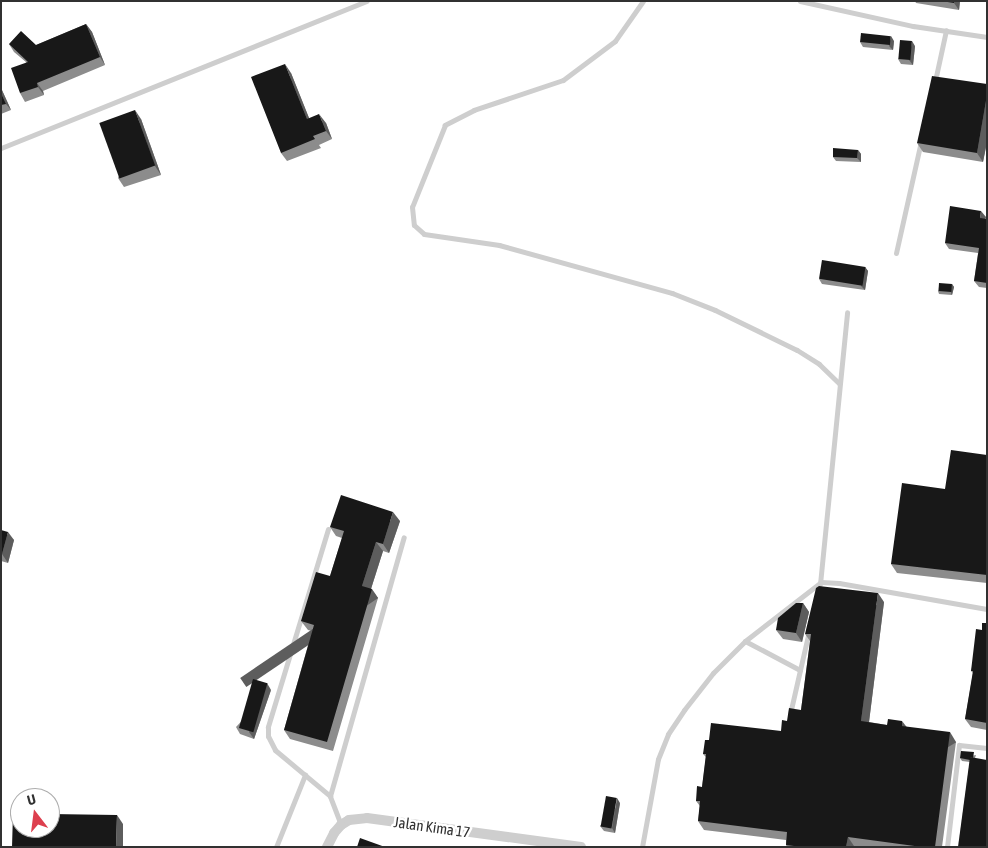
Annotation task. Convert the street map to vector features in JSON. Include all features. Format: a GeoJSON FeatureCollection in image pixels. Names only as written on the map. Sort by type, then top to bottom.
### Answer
{"type":"FeatureCollection","features":[{"type":"Feature","properties":{"kind":"street","name":"Jalan Kima 17"},"geometry":{"type":"LineString","coordinates":[[341,825],[349,820],[368,818],[581,847]]}},
{"type":"Feature","properties":{"kind":"street"},"geometry":{"type":"LineString","coordinates":[[327,847],[334,833],[341,825]]}},
{"type":"Feature","properties":{"kind":"lane"},"geometry":{"type":"LineString","coordinates":[[1,148],[366,1]]}},
{"type":"Feature","properties":{"kind":"lane"},"geometry":{"type":"LineString","coordinates":[[643,1],[615,41],[563,80],[474,110],[445,125],[412,207],[414,226],[424,234],[499,245],[672,293],[715,310],[797,350],[820,364],[839,383]]}},
{"type":"Feature","properties":{"kind":"lane"},"geometry":{"type":"LineString","coordinates":[[800,1],[854,15],[987,36]]}},
{"type":"Feature","properties":{"kind":"lane"},"geometry":{"type":"LineString","coordinates":[[933,88],[946,30]]}},
{"type":"Feature","properties":{"kind":"lane"},"geometry":{"type":"LineString","coordinates":[[896,253],[922,137]]}},
{"type":"Feature","properties":{"kind":"lane"},"geometry":{"type":"LineString","coordinates":[[819,591],[847,312]]}},
{"type":"Feature","properties":{"kind":"lane"},"geometry":{"type":"LineString","coordinates":[[328,528],[268,727],[268,736],[275,750],[330,796],[341,825]]}},
{"type":"Feature","properties":{"kind":"lane"},"geometry":{"type":"LineString","coordinates":[[330,796],[404,537]]}},
{"type":"Feature","properties":{"kind":"lane"},"geometry":{"type":"LineString","coordinates":[[642,847],[658,759],[668,734],[713,674],[745,641],[821,582],[839,582],[987,609]]}},
{"type":"Feature","properties":{"kind":"lane"},"geometry":{"type":"LineString","coordinates":[[789,718],[810,626]]}},
{"type":"Feature","properties":{"kind":"lane"},"geometry":{"type":"LineString","coordinates":[[745,641],[800,670]]}},
{"type":"Feature","properties":{"kind":"lane"},"geometry":{"type":"LineString","coordinates":[[946,847],[959,745],[987,748]]}},
{"type":"Feature","properties":{"kind":"lane"},"geometry":{"type":"LineString","coordinates":[[276,847],[305,775]]}},
{"type":"Feature","properties":{"kind":"building"},"geometry":{"type":"Polygon","coordinates":[[[86,24],[100,57],[37,83],[38,87],[20,93],[11,68],[28,62],[9,44],[21,31],[36,45],[86,24]]]}},
{"type":"Feature","properties":{"kind":"building"},"geometry":{"type":"Polygon","coordinates":[[[861,33],[891,36],[890,45],[860,42],[861,33]]]}},
{"type":"Feature","properties":{"kind":"building"},"geometry":{"type":"Polygon","coordinates":[[[900,40],[912,41],[910,60],[898,59],[900,40]]]}},
{"type":"Feature","properties":{"kind":"building"},"geometry":{"type":"Polygon","coordinates":[[[285,64],[307,119],[319,114],[326,131],[313,136],[315,139],[281,153],[251,77],[285,64]]]}},
{"type":"Feature","properties":{"kind":"building"},"geometry":{"type":"Polygon","coordinates":[[[932,76],[987,84],[987,95],[977,153],[917,143],[932,76]]]}},
{"type":"Feature","properties":{"kind":"building"},"geometry":{"type":"Polygon","coordinates":[[[1,93],[6,104],[1,105],[1,93]]]}},
{"type":"Feature","properties":{"kind":"building"},"geometry":{"type":"Polygon","coordinates":[[[135,110],[155,165],[119,178],[99,123],[135,110]]]}},
{"type":"Feature","properties":{"kind":"building"},"geometry":{"type":"Polygon","coordinates":[[[833,148],[858,150],[857,158],[833,157],[833,148]]]}},
{"type":"Feature","properties":{"kind":"building"},"geometry":{"type":"Polygon","coordinates":[[[950,206],[981,211],[980,218],[987,219],[987,283],[974,281],[979,248],[945,243],[950,206]]]}},
{"type":"Feature","properties":{"kind":"building"},"geometry":{"type":"Polygon","coordinates":[[[822,260],[865,267],[862,286],[819,279],[822,260]]]}},
{"type":"Feature","properties":{"kind":"building"},"geometry":{"type":"Polygon","coordinates":[[[939,283],[952,284],[951,292],[938,291],[939,283]]]}},
{"type":"Feature","properties":{"kind":"building"},"geometry":{"type":"Polygon","coordinates":[[[951,450],[987,455],[987,575],[891,564],[902,483],[945,489],[951,450]]]}},
{"type":"Feature","properties":{"kind":"building"},"geometry":{"type":"Polygon","coordinates":[[[341,495],[393,512],[383,544],[376,542],[362,586],[372,589],[327,742],[284,730],[314,625],[301,621],[316,572],[330,576],[344,531],[330,527],[341,495]]]}},
{"type":"Feature","properties":{"kind":"building"},"geometry":{"type":"Polygon","coordinates":[[[1,530],[8,532],[2,554],[1,554],[1,530]]]}},
{"type":"Feature","properties":{"kind":"building"},"geometry":{"type":"Polygon","coordinates":[[[819,586],[878,593],[861,721],[887,725],[888,719],[902,721],[902,726],[950,732],[935,847],[848,837],[846,847],[802,847],[786,845],[787,832],[698,821],[700,801],[696,801],[697,786],[702,787],[706,754],[703,754],[705,740],[709,740],[711,723],[781,731],[782,720],[787,721],[789,708],[801,710],[811,634],[805,634],[816,588],[819,586]]]}},
{"type":"Feature","properties":{"kind":"building"},"geometry":{"type":"Polygon","coordinates":[[[796,603],[803,603],[796,633],[776,630],[778,618],[796,603]]]}},
{"type":"Feature","properties":{"kind":"building"},"geometry":{"type":"Polygon","coordinates":[[[982,623],[987,623],[987,723],[965,719],[973,671],[971,671],[976,629],[982,630],[982,623]]]}},
{"type":"Feature","properties":{"kind":"building"},"geometry":{"type":"Polygon","coordinates":[[[253,679],[267,683],[253,732],[239,728],[253,679]]]}},
{"type":"Feature","properties":{"kind":"building"},"geometry":{"type":"Polygon","coordinates":[[[961,751],[974,752],[973,758],[970,757],[970,760],[960,758],[961,751]]]}},
{"type":"Feature","properties":{"kind":"building"},"geometry":{"type":"Polygon","coordinates":[[[970,757],[987,760],[987,847],[958,847],[970,757]]]}},
{"type":"Feature","properties":{"kind":"building"},"geometry":{"type":"Polygon","coordinates":[[[606,796],[617,798],[611,828],[601,827],[606,796]]]}},
{"type":"Feature","properties":{"kind":"building"},"geometry":{"type":"Polygon","coordinates":[[[60,814],[117,815],[116,847],[12,847],[12,838],[60,838],[60,814]]]}},
{"type":"Feature","properties":{"kind":"building"},"geometry":{"type":"Polygon","coordinates":[[[360,838],[385,847],[357,847],[360,838]]]}}]}
